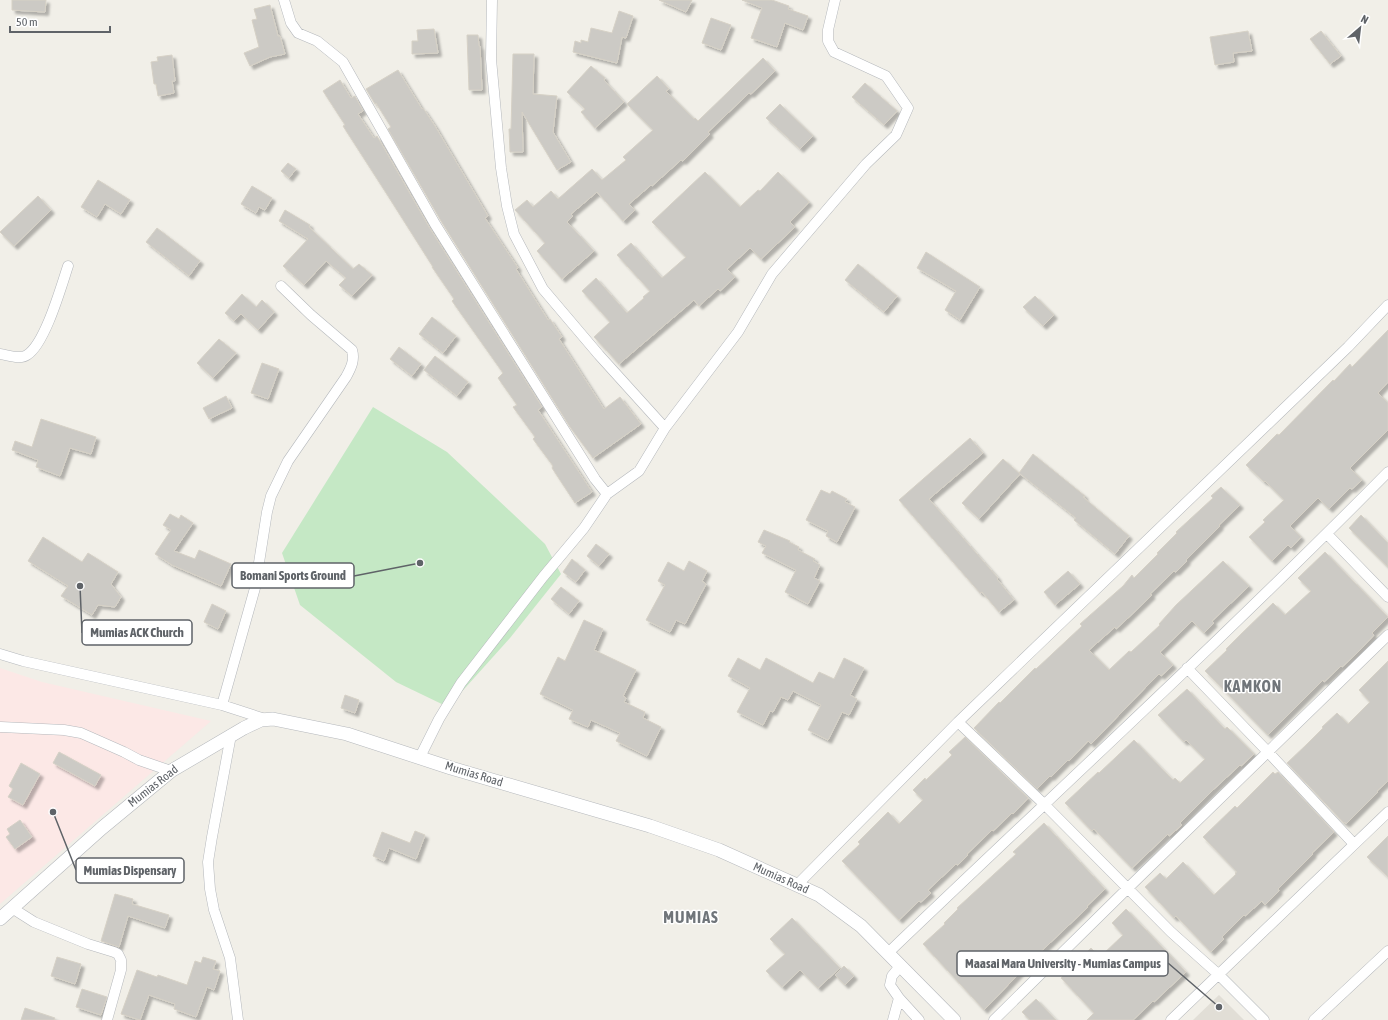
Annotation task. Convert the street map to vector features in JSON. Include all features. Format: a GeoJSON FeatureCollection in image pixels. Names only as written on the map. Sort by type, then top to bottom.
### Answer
{"type":"FeatureCollection","features":[{"type":"Feature","properties":{"kind":"street"},"geometry":{"type":"LineString","coordinates":[[284,0],[291,23],[298,33],[317,41],[343,62],[435,224],[595,479],[607,494]]}},
{"type":"Feature","properties":{"kind":"street"},"geometry":{"type":"LineString","coordinates":[[492,0],[491,59],[501,168],[507,206],[514,234],[543,289],[599,355],[665,428]]}},
{"type":"Feature","properties":{"kind":"street"},"geometry":{"type":"LineString","coordinates":[[420,757],[439,719],[461,683],[543,577],[584,528],[607,494],[639,471],[665,428],[738,332],[772,274],[866,164],[896,135],[908,108],[886,76],[834,52],[828,41],[828,30],[836,0]]}},
{"type":"Feature","properties":{"kind":"street"},"geometry":{"type":"LineString","coordinates":[[0,354],[20,358],[27,356],[34,348],[42,335],[68,266]]}},
{"type":"Feature","properties":{"kind":"street"},"geometry":{"type":"LineString","coordinates":[[222,705],[255,588],[271,496],[288,461],[346,377],[352,366],[354,356],[352,350],[316,320],[281,286]]}},
{"type":"Feature","properties":{"kind":"street"},"geometry":{"type":"LineString","coordinates":[[797,885],[958,722],[1343,353],[1388,305]]}},
{"type":"Feature","properties":{"kind":"street"},"geometry":{"type":"LineString","coordinates":[[888,953],[1327,534],[1388,472]]}},
{"type":"Feature","properties":{"kind":"street"},"geometry":{"type":"LineString","coordinates":[[1327,534],[1388,597]]}},
{"type":"Feature","properties":{"kind":"street"},"geometry":{"type":"LineString","coordinates":[[994,1020],[1388,635]]}},
{"type":"Feature","properties":{"kind":"street"},"geometry":{"type":"LineString","coordinates":[[0,654],[30,663],[222,705],[265,719]]}},
{"type":"Feature","properties":{"kind":"street"},"geometry":{"type":"LineString","coordinates":[[1187,668],[1354,844]]}},
{"type":"Feature","properties":{"kind":"street","name":"Mumias Road"},"geometry":{"type":"LineString","coordinates":[[0,919],[126,808],[171,771],[250,725],[265,719],[278,720],[347,734],[452,768],[650,826],[719,850],[819,895],[844,912],[861,926],[901,965],[954,1020]]}},
{"type":"Feature","properties":{"kind":"street"},"geometry":{"type":"LineString","coordinates":[[958,722],[1044,804],[1171,932],[1218,974],[1264,1020]]}},
{"type":"Feature","properties":{"kind":"street"},"geometry":{"type":"LineString","coordinates":[[1,727],[64,730],[81,733],[144,762],[171,771]]}},
{"type":"Feature","properties":{"kind":"street"},"geometry":{"type":"LineString","coordinates":[[231,735],[208,862],[210,889],[214,910],[230,958],[238,1020]]}},
{"type":"Feature","properties":{"kind":"street"},"geometry":{"type":"LineString","coordinates":[[1171,1020],[1388,812]]}},
{"type":"Feature","properties":{"kind":"street"},"geometry":{"type":"LineString","coordinates":[[12,908],[34,922],[118,954],[121,960],[121,970],[107,1020]]}},
{"type":"Feature","properties":{"kind":"street"},"geometry":{"type":"LineString","coordinates":[[1314,1020],[1388,951]]}},
{"type":"Feature","properties":{"kind":"street"},"geometry":{"type":"LineString","coordinates":[[901,965],[892,976],[890,983],[891,988],[919,1020]]}},
{"type":"Feature","properties":{"kind":"street"},"geometry":{"type":"LineString","coordinates":[[893,1020],[899,998]]}},
{"type":"Feature","properties":{"kind":"shaded area"},"geometry":{"type":"Polygon","coordinates":[[[0,668],[42,682],[211,721],[0,904],[0,668]]]}},
{"type":"Feature","properties":{"kind":"shaded area"},"geometry":{"type":"Polygon","coordinates":[[[1219,995],[1244,1020],[1193,1020],[1219,995]]]}},
{"type":"Feature","properties":{"kind":"green space"},"geometry":{"type":"Polygon","coordinates":[[[373,407],[447,452],[545,544],[561,574],[510,638],[448,707],[396,682],[300,605],[282,553],[373,407]]]}},
{"type":"Feature","properties":{"kind":"building"},"geometry":{"type":"Polygon","coordinates":[[[12,0],[46,0],[45,12],[12,10],[12,0]]]}},
{"type":"Feature","properties":{"kind":"building"},"geometry":{"type":"Polygon","coordinates":[[[659,0],[692,0],[686,12],[659,0]]]}},
{"type":"Feature","properties":{"kind":"building"},"geometry":{"type":"Polygon","coordinates":[[[742,0],[772,0],[789,6],[788,9],[808,16],[803,30],[785,23],[777,47],[751,38],[762,8],[742,0]]]}},
{"type":"Feature","properties":{"kind":"building"},"geometry":{"type":"Polygon","coordinates":[[[270,5],[278,36],[280,36],[285,54],[270,57],[250,66],[244,53],[259,47],[252,20],[257,19],[254,9],[270,5]]]}},
{"type":"Feature","properties":{"kind":"building"},"geometry":{"type":"Polygon","coordinates":[[[619,11],[633,16],[626,38],[622,37],[617,63],[573,52],[575,41],[581,43],[581,40],[588,42],[591,28],[612,33],[619,11]]]}},
{"type":"Feature","properties":{"kind":"building"},"geometry":{"type":"Polygon","coordinates":[[[711,18],[731,25],[721,50],[702,43],[711,18]]]}},
{"type":"Feature","properties":{"kind":"building"},"geometry":{"type":"Polygon","coordinates":[[[434,29],[438,53],[412,54],[412,41],[418,41],[417,30],[434,29]]]}},
{"type":"Feature","properties":{"kind":"building"},"geometry":{"type":"Polygon","coordinates":[[[1248,31],[1252,51],[1233,53],[1234,62],[1215,65],[1210,37],[1248,31]]]}},
{"type":"Feature","properties":{"kind":"building"},"geometry":{"type":"Polygon","coordinates":[[[1321,31],[1341,56],[1330,64],[1310,39],[1321,31]]]}},
{"type":"Feature","properties":{"kind":"building"},"geometry":{"type":"Polygon","coordinates":[[[467,35],[478,35],[482,90],[469,90],[467,35]]]}},
{"type":"Feature","properties":{"kind":"building"},"geometry":{"type":"Polygon","coordinates":[[[513,54],[534,54],[533,94],[557,96],[553,132],[571,162],[557,170],[522,112],[523,152],[510,152],[509,129],[511,129],[513,54]]]}},
{"type":"Feature","properties":{"kind":"building"},"geometry":{"type":"Polygon","coordinates":[[[172,55],[175,81],[172,81],[174,93],[158,96],[156,84],[154,84],[151,62],[158,61],[157,57],[172,55]]]}},
{"type":"Feature","properties":{"kind":"building"},"geometry":{"type":"Polygon","coordinates":[[[763,58],[775,71],[751,94],[749,93],[708,132],[710,134],[683,161],[681,160],[629,204],[635,210],[623,221],[597,192],[571,214],[573,216],[567,222],[594,251],[562,279],[537,251],[545,243],[515,210],[527,200],[533,207],[551,191],[558,199],[592,169],[602,180],[626,160],[623,157],[653,130],[627,104],[657,76],[669,89],[666,91],[694,119],[695,118],[698,121],[763,58]]]}},
{"type":"Feature","properties":{"kind":"building"},"geometry":{"type":"Polygon","coordinates":[[[591,66],[605,78],[604,80],[624,102],[595,128],[581,112],[585,109],[567,92],[591,66]]]}},
{"type":"Feature","properties":{"kind":"building"},"geometry":{"type":"Polygon","coordinates":[[[398,70],[422,109],[423,108],[435,126],[488,216],[485,218],[518,268],[516,269],[548,320],[550,319],[562,337],[559,339],[604,409],[620,397],[641,424],[593,458],[570,427],[441,221],[388,129],[391,127],[366,89],[398,70]]]}},
{"type":"Feature","properties":{"kind":"building"},"geometry":{"type":"Polygon","coordinates":[[[340,80],[351,98],[355,96],[363,111],[358,114],[374,138],[377,136],[429,227],[542,407],[538,410],[592,492],[575,503],[552,468],[553,466],[533,439],[535,437],[513,407],[517,405],[498,378],[503,373],[452,301],[454,299],[432,267],[343,126],[345,125],[323,91],[340,80]]]}},
{"type":"Feature","properties":{"kind":"building"},"geometry":{"type":"Polygon","coordinates":[[[865,83],[897,111],[884,125],[852,97],[865,83]]]}},
{"type":"Feature","properties":{"kind":"building"},"geometry":{"type":"Polygon","coordinates":[[[780,104],[813,136],[800,149],[766,118],[780,104]]]}},
{"type":"Feature","properties":{"kind":"building"},"geometry":{"type":"Polygon","coordinates":[[[288,163],[296,169],[289,178],[281,171],[288,163]]]}},
{"type":"Feature","properties":{"kind":"building"},"geometry":{"type":"Polygon","coordinates":[[[705,172],[740,207],[758,190],[760,191],[778,172],[809,202],[790,222],[795,227],[761,259],[750,248],[727,269],[735,277],[720,291],[718,289],[699,306],[694,300],[619,364],[594,337],[610,322],[582,291],[596,278],[627,313],[644,298],[643,297],[650,291],[617,255],[631,243],[662,278],[686,257],[652,222],[705,172]]]}},
{"type":"Feature","properties":{"kind":"building"},"geometry":{"type":"Polygon","coordinates":[[[98,180],[130,200],[121,214],[105,204],[97,217],[81,207],[98,180]]]}},
{"type":"Feature","properties":{"kind":"building"},"geometry":{"type":"Polygon","coordinates":[[[252,186],[272,198],[265,210],[259,207],[256,213],[241,204],[252,186]]]}},
{"type":"Feature","properties":{"kind":"building"},"geometry":{"type":"Polygon","coordinates":[[[38,196],[51,210],[14,246],[0,232],[38,196]]]}},
{"type":"Feature","properties":{"kind":"building"},"geometry":{"type":"Polygon","coordinates":[[[285,210],[310,225],[309,227],[353,269],[359,264],[372,275],[352,296],[339,285],[346,278],[326,261],[304,285],[283,266],[308,239],[279,221],[285,210]]]}},
{"type":"Feature","properties":{"kind":"building"},"geometry":{"type":"Polygon","coordinates":[[[157,228],[200,261],[189,276],[146,242],[157,228]]]}},
{"type":"Feature","properties":{"kind":"building"},"geometry":{"type":"Polygon","coordinates":[[[926,252],[980,287],[960,320],[945,310],[956,291],[917,268],[926,252]]]}},
{"type":"Feature","properties":{"kind":"building"},"geometry":{"type":"Polygon","coordinates":[[[858,264],[897,296],[884,312],[845,280],[858,264]]]}},
{"type":"Feature","properties":{"kind":"building"},"geometry":{"type":"Polygon","coordinates":[[[242,294],[256,307],[262,300],[274,312],[258,330],[241,314],[234,321],[225,313],[242,294]]]}},
{"type":"Feature","properties":{"kind":"building"},"geometry":{"type":"Polygon","coordinates":[[[1035,296],[1054,315],[1043,326],[1023,307],[1035,296]]]}},
{"type":"Feature","properties":{"kind":"building"},"geometry":{"type":"Polygon","coordinates":[[[432,317],[456,336],[443,353],[419,334],[432,317]]]}},
{"type":"Feature","properties":{"kind":"building"},"geometry":{"type":"Polygon","coordinates":[[[1388,330],[1388,382],[1378,393],[1388,403],[1388,430],[1350,468],[1362,480],[1352,489],[1350,488],[1329,509],[1318,498],[1290,526],[1301,537],[1291,548],[1288,545],[1272,561],[1249,537],[1265,522],[1263,520],[1284,500],[1246,465],[1277,434],[1279,435],[1350,364],[1352,367],[1388,330]]]}},
{"type":"Feature","properties":{"kind":"building"},"geometry":{"type":"Polygon","coordinates":[[[219,339],[236,353],[213,378],[197,363],[219,339]]]}},
{"type":"Feature","properties":{"kind":"building"},"geometry":{"type":"Polygon","coordinates":[[[399,347],[421,364],[412,376],[390,359],[399,347]]]}},
{"type":"Feature","properties":{"kind":"building"},"geometry":{"type":"Polygon","coordinates":[[[435,356],[468,382],[457,396],[424,370],[435,356]]]}},
{"type":"Feature","properties":{"kind":"building"},"geometry":{"type":"Polygon","coordinates":[[[262,363],[279,369],[268,399],[251,393],[262,363]]]}},
{"type":"Feature","properties":{"kind":"building"},"geometry":{"type":"Polygon","coordinates":[[[226,396],[232,408],[209,419],[203,408],[226,396]]]}},
{"type":"Feature","properties":{"kind":"building"},"geometry":{"type":"Polygon","coordinates":[[[41,419],[96,437],[91,454],[70,448],[60,476],[36,467],[38,460],[12,450],[15,441],[32,447],[41,419]]]}},
{"type":"Feature","properties":{"kind":"building"},"geometry":{"type":"Polygon","coordinates":[[[970,438],[983,453],[929,499],[998,578],[997,579],[1014,600],[999,612],[982,592],[980,593],[899,500],[970,438]]]}},
{"type":"Feature","properties":{"kind":"building"},"geometry":{"type":"Polygon","coordinates":[[[1033,454],[1085,496],[1083,497],[1129,536],[1115,554],[1074,520],[1076,518],[1019,473],[1033,454]]]}},
{"type":"Feature","properties":{"kind":"building"},"geometry":{"type":"Polygon","coordinates":[[[1003,459],[1020,474],[979,519],[962,503],[1003,459]]]}},
{"type":"Feature","properties":{"kind":"building"},"geometry":{"type":"Polygon","coordinates":[[[1221,487],[1240,505],[1219,525],[1220,526],[1176,572],[1174,571],[1150,594],[1152,595],[1116,629],[1115,627],[1089,650],[1109,670],[1160,625],[1159,624],[1176,605],[1223,561],[1249,586],[1212,621],[1214,623],[1204,633],[1192,621],[1160,652],[1173,665],[1161,676],[1159,674],[1091,744],[1088,741],[1069,761],[1068,760],[1037,789],[974,728],[1035,668],[1036,669],[1082,626],[1080,624],[1123,586],[1132,575],[1134,578],[1158,554],[1157,553],[1177,533],[1176,532],[1213,498],[1211,496],[1221,487]]]}},
{"type":"Feature","properties":{"kind":"building"},"geometry":{"type":"Polygon","coordinates":[[[821,490],[830,494],[832,491],[847,499],[845,502],[855,507],[837,542],[826,536],[828,531],[806,520],[821,490]]]}},
{"type":"Feature","properties":{"kind":"building"},"geometry":{"type":"Polygon","coordinates":[[[170,514],[179,519],[181,515],[193,523],[174,551],[195,559],[199,550],[231,564],[221,586],[172,565],[155,554],[171,530],[163,525],[170,514]]]}},
{"type":"Feature","properties":{"kind":"building"},"geometry":{"type":"Polygon","coordinates":[[[1361,515],[1388,543],[1388,567],[1349,528],[1361,515]]]}},
{"type":"Feature","properties":{"kind":"building"},"geometry":{"type":"Polygon","coordinates":[[[764,530],[790,541],[789,542],[799,547],[798,550],[815,559],[813,561],[820,565],[814,578],[820,581],[808,604],[785,592],[796,570],[762,553],[766,546],[758,542],[764,530]]]}},
{"type":"Feature","properties":{"kind":"building"},"geometry":{"type":"Polygon","coordinates":[[[43,537],[82,562],[88,553],[118,572],[111,584],[121,597],[115,607],[98,605],[92,615],[61,596],[68,586],[28,561],[43,537]]]}},
{"type":"Feature","properties":{"kind":"building"},"geometry":{"type":"Polygon","coordinates":[[[596,544],[609,554],[599,566],[587,556],[596,544]]]}},
{"type":"Feature","properties":{"kind":"building"},"geometry":{"type":"Polygon","coordinates":[[[1325,552],[1388,617],[1372,633],[1374,635],[1357,653],[1324,682],[1323,680],[1268,735],[1205,671],[1273,603],[1285,615],[1311,591],[1298,578],[1325,552]]]}},
{"type":"Feature","properties":{"kind":"building"},"geometry":{"type":"Polygon","coordinates":[[[572,559],[585,570],[576,582],[563,572],[572,559]]]}},
{"type":"Feature","properties":{"kind":"building"},"geometry":{"type":"Polygon","coordinates":[[[689,561],[707,571],[702,581],[706,584],[685,624],[676,620],[670,632],[646,620],[665,585],[658,581],[668,562],[684,571],[689,561]]]}},
{"type":"Feature","properties":{"kind":"building"},"geometry":{"type":"Polygon","coordinates":[[[1068,571],[1080,584],[1055,605],[1044,592],[1068,571]]]}},
{"type":"Feature","properties":{"kind":"building"},"geometry":{"type":"Polygon","coordinates":[[[561,587],[579,601],[569,614],[551,599],[561,587]]]}},
{"type":"Feature","properties":{"kind":"building"},"geometry":{"type":"Polygon","coordinates":[[[212,604],[226,611],[218,629],[204,622],[212,604]]]}},
{"type":"Feature","properties":{"kind":"building"},"geometry":{"type":"Polygon","coordinates":[[[584,620],[603,629],[594,650],[636,670],[623,696],[626,698],[624,702],[645,712],[643,718],[661,727],[647,756],[616,741],[620,733],[591,720],[588,727],[569,719],[573,710],[540,694],[558,657],[565,661],[584,620]]]}},
{"type":"Feature","properties":{"kind":"building"},"geometry":{"type":"Polygon","coordinates":[[[738,658],[760,670],[766,658],[813,683],[819,672],[834,679],[844,658],[864,668],[850,695],[857,699],[849,715],[842,712],[828,740],[808,730],[821,705],[793,691],[788,700],[781,697],[773,712],[770,711],[763,725],[737,712],[750,688],[728,676],[738,658]]]}},
{"type":"Feature","properties":{"kind":"building"},"geometry":{"type":"Polygon","coordinates":[[[1388,661],[1388,781],[1346,824],[1287,763],[1337,713],[1348,724],[1370,702],[1359,690],[1388,661]]]}},
{"type":"Feature","properties":{"kind":"building"},"geometry":{"type":"Polygon","coordinates":[[[1187,689],[1225,729],[1227,727],[1254,754],[1214,789],[1180,823],[1182,825],[1169,836],[1168,834],[1132,868],[1094,829],[1092,831],[1065,803],[1134,740],[1173,780],[1175,778],[1180,783],[1205,759],[1186,740],[1184,742],[1158,715],[1187,689]]]}},
{"type":"Feature","properties":{"kind":"building"},"geometry":{"type":"Polygon","coordinates":[[[345,695],[359,700],[355,713],[341,708],[345,695]]]}},
{"type":"Feature","properties":{"kind":"building"},"geometry":{"type":"Polygon","coordinates":[[[965,737],[1028,798],[1013,814],[1012,813],[993,831],[992,830],[967,854],[968,855],[958,865],[956,864],[928,890],[931,893],[921,902],[919,901],[899,920],[842,861],[860,844],[858,842],[888,812],[899,824],[923,800],[913,790],[925,778],[926,780],[952,755],[949,752],[965,737]]]}},
{"type":"Feature","properties":{"kind":"building"},"geometry":{"type":"Polygon","coordinates":[[[59,752],[101,775],[95,786],[53,763],[59,752]]]}},
{"type":"Feature","properties":{"kind":"building"},"geometry":{"type":"Polygon","coordinates":[[[21,763],[40,774],[23,805],[8,797],[13,789],[9,786],[21,763]]]}},
{"type":"Feature","properties":{"kind":"building"},"geometry":{"type":"Polygon","coordinates":[[[1273,772],[1275,774],[1278,772],[1334,832],[1312,853],[1313,854],[1278,889],[1279,891],[1265,905],[1262,901],[1245,916],[1244,915],[1222,937],[1224,939],[1211,952],[1176,916],[1174,918],[1145,887],[1160,873],[1166,879],[1183,862],[1214,895],[1237,872],[1203,837],[1235,806],[1237,808],[1273,772]]]}},
{"type":"Feature","properties":{"kind":"building"},"geometry":{"type":"Polygon","coordinates":[[[20,820],[32,837],[15,849],[6,837],[10,834],[7,829],[20,820]]]}},
{"type":"Feature","properties":{"kind":"building"},"geometry":{"type":"Polygon","coordinates":[[[1044,823],[1105,889],[1032,960],[984,1010],[923,944],[945,924],[944,923],[958,909],[957,908],[1016,854],[1013,852],[1044,823]]]}},
{"type":"Feature","properties":{"kind":"building"},"geometry":{"type":"Polygon","coordinates":[[[415,831],[425,835],[416,859],[389,848],[384,861],[373,856],[382,832],[410,843],[415,831]]]}},
{"type":"Feature","properties":{"kind":"building"},"geometry":{"type":"Polygon","coordinates":[[[1388,836],[1388,877],[1367,857],[1388,836]]]}},
{"type":"Feature","properties":{"kind":"building"},"geometry":{"type":"Polygon","coordinates":[[[115,894],[133,899],[132,904],[169,915],[165,928],[128,916],[119,947],[101,941],[115,894]]]}},
{"type":"Feature","properties":{"kind":"building"},"geometry":{"type":"Polygon","coordinates":[[[1126,909],[1186,972],[1133,1020],[1087,1020],[1094,1013],[1061,978],[1091,948],[1100,957],[1123,935],[1112,923],[1126,909]]]}},
{"type":"Feature","properties":{"kind":"building"},"geometry":{"type":"Polygon","coordinates":[[[792,918],[840,968],[818,988],[800,970],[782,987],[766,971],[785,954],[770,939],[792,918]]]}},
{"type":"Feature","properties":{"kind":"building"},"geometry":{"type":"Polygon","coordinates":[[[57,957],[81,964],[75,984],[51,976],[57,957]]]}},
{"type":"Feature","properties":{"kind":"building"},"geometry":{"type":"Polygon","coordinates":[[[203,957],[216,961],[213,969],[220,971],[214,990],[207,987],[196,1017],[174,1009],[175,1004],[149,995],[140,1020],[121,1014],[137,970],[157,977],[158,975],[187,985],[195,961],[201,963],[203,957]]]}},
{"type":"Feature","properties":{"kind":"building"},"geometry":{"type":"Polygon","coordinates":[[[844,966],[854,976],[845,985],[835,975],[844,966]]]}},
{"type":"Feature","properties":{"kind":"building"},"geometry":{"type":"Polygon","coordinates":[[[82,989],[107,997],[101,1015],[76,1007],[82,989]]]}},
{"type":"Feature","properties":{"kind":"building"},"geometry":{"type":"Polygon","coordinates":[[[1036,999],[1056,1020],[1030,1020],[1022,1012],[1036,999]]]}},
{"type":"Feature","properties":{"kind":"building"},"geometry":{"type":"Polygon","coordinates":[[[25,1008],[55,1018],[54,1020],[21,1020],[25,1008]]]}},
{"type":"Feature","properties":{"kind":"place","name":"Bomani Sports Ground"},"geometry":{"type":"Point","coordinates":[420,563]}},
{"type":"Feature","properties":{"kind":"place","name":"Mumias ACK Church"},"geometry":{"type":"Point","coordinates":[80,586]}},
{"type":"Feature","properties":{"kind":"place","name":"Mumias Dispensary"},"geometry":{"type":"Point","coordinates":[53,812]}},
{"type":"Feature","properties":{"kind":"place","name":"Maasai Mara University - Mumias Campus"},"geometry":{"type":"Point","coordinates":[1219,1007]}},
{"type":"Feature","properties":{"kind":"district","name":"KAMKON"},"geometry":{"type":"Point","coordinates":[1253,686]}},
{"type":"Feature","properties":{"kind":"district","name":"MUMIAS"},"geometry":{"type":"Point","coordinates":[691,917]}}]}
